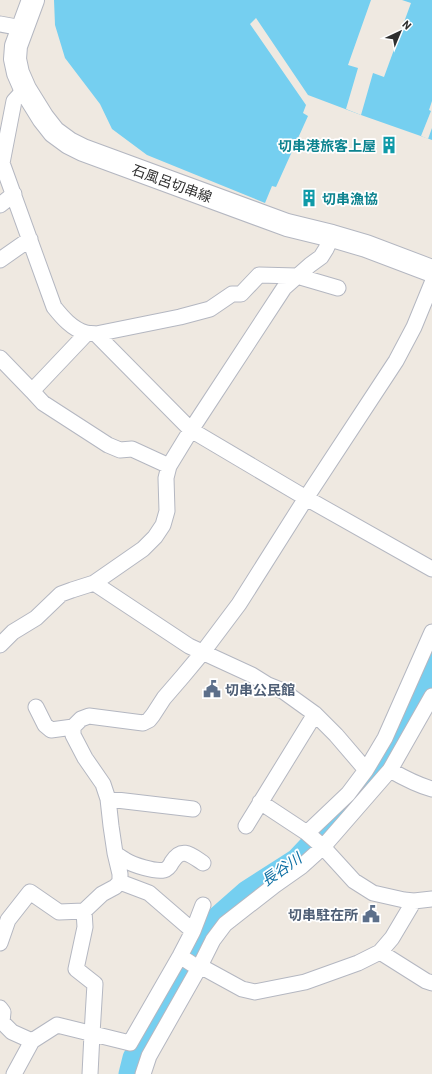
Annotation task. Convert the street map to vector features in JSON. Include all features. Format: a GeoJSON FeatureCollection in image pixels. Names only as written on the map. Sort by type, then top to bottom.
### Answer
{"type":"FeatureCollection","features":[{"type":"Feature","properties":{"kind":"main road","name":"石風呂切串線"},"geometry":{"type":"LineString","coordinates":[[33,0],[16,46],[15,59],[18,73],[25,89],[43,118],[54,132],[69,143],[83,150],[287,225],[366,246],[432,271]]}},
{"type":"Feature","properties":{"kind":"street"},"geometry":{"type":"LineString","coordinates":[[0,24],[22,28]]}},
{"type":"Feature","properties":{"kind":"street"},"geometry":{"type":"LineString","coordinates":[[25,89],[14,101],[2,162],[54,307],[63,319],[75,327],[91,333],[191,430],[306,498],[432,569]]}},
{"type":"Feature","properties":{"kind":"street"},"geometry":{"type":"LineString","coordinates":[[0,205],[14,194]]}},
{"type":"Feature","properties":{"kind":"street"},"geometry":{"type":"LineString","coordinates":[[0,645],[13,632],[36,618],[61,594],[94,583],[143,548],[155,537],[163,524],[167,511],[166,478],[169,466],[284,288],[321,257],[332,236]]}},
{"type":"Feature","properties":{"kind":"street"},"geometry":{"type":"LineString","coordinates":[[0,260],[30,239]]}},
{"type":"Feature","properties":{"kind":"street"},"geometry":{"type":"LineString","coordinates":[[32,391],[91,333],[180,317],[210,309],[232,294],[241,294],[259,275],[297,276],[338,288]]}},
{"type":"Feature","properties":{"kind":"street"},"geometry":{"type":"LineString","coordinates":[[36,707],[45,725],[51,730],[73,727],[81,719],[89,716],[143,723],[149,720],[164,698],[203,652],[239,604],[306,498],[396,361],[414,327],[432,283]]}},
{"type":"Feature","properties":{"kind":"street"},"geometry":{"type":"LineString","coordinates":[[0,358],[43,403],[108,445],[120,450],[132,449],[169,466]]}},
{"type":"Feature","properties":{"kind":"street"},"geometry":{"type":"LineString","coordinates":[[94,583],[189,646],[283,691],[316,714],[366,770]]}},
{"type":"Feature","properties":{"kind":"street"},"geometry":{"type":"LineString","coordinates":[[143,1074],[149,1056],[213,940],[225,924],[302,866],[315,840],[366,770],[386,738],[432,632]]}},
{"type":"Feature","properties":{"kind":"street"},"geometry":{"type":"LineString","coordinates":[[315,840],[390,770],[432,696]]}},
{"type":"Feature","properties":{"kind":"street"},"geometry":{"type":"LineString","coordinates":[[246,826],[316,714]]}},
{"type":"Feature","properties":{"kind":"street"},"geometry":{"type":"LineString","coordinates":[[0,944],[8,920],[30,892],[59,912],[84,911],[102,894],[115,887],[120,882],[108,798],[103,784],[85,758],[73,735],[73,727]]}},
{"type":"Feature","properties":{"kind":"street"},"geometry":{"type":"LineString","coordinates":[[390,770],[421,786],[432,789]]}},
{"type":"Feature","properties":{"kind":"street"},"geometry":{"type":"LineString","coordinates":[[108,798],[193,809]]}},
{"type":"Feature","properties":{"kind":"street"},"geometry":{"type":"LineString","coordinates":[[260,802],[315,840],[354,881],[373,893],[404,900],[414,901],[432,899]]}},
{"type":"Feature","properties":{"kind":"street"},"geometry":{"type":"LineString","coordinates":[[115,853],[126,861],[155,871],[165,870],[169,867],[175,857],[182,853],[189,854],[203,863]]}},
{"type":"Feature","properties":{"kind":"street"},"geometry":{"type":"LineString","coordinates":[[120,882],[149,893],[193,931]]}},
{"type":"Feature","properties":{"kind":"street"},"geometry":{"type":"LineString","coordinates":[[180,956],[192,964],[200,966],[242,989],[255,992],[305,982],[358,963],[380,952],[392,938],[414,901]]}},
{"type":"Feature","properties":{"kind":"street"},"geometry":{"type":"LineString","coordinates":[[0,1070],[13,1074],[32,1041],[57,1025],[130,1043],[180,956],[193,931],[203,905]]}},
{"type":"Feature","properties":{"kind":"street"},"geometry":{"type":"LineString","coordinates":[[84,911],[85,928],[76,969],[95,984],[90,1074]]}},
{"type":"Feature","properties":{"kind":"street"},"geometry":{"type":"LineString","coordinates":[[380,952],[426,981],[432,983]]}},
{"type":"Feature","properties":{"kind":"street"},"geometry":{"type":"LineString","coordinates":[[0,1008],[2,1012],[2,1022],[12,1032],[32,1041]]}},
{"type":"Feature","properties":{"kind":"water"},"geometry":{"type":"Polygon","coordinates":[[[54,0],[432,0],[432,140],[308,95],[256,18],[250,24],[306,105],[303,113],[308,116],[276,187],[272,186],[265,203],[147,155],[112,129],[100,104],[65,58],[55,25],[54,0]]]}},
{"type":"Feature","properties":{"kind":"pier"},"geometry":{"type":"Polygon","coordinates":[[[371,0],[402,0],[411,3],[384,77],[373,73],[361,115],[346,109],[358,68],[348,65],[371,0]]]}},
{"type":"Feature","properties":{"kind":"pier"},"geometry":{"type":"Polygon","coordinates":[[[432,101],[432,128],[428,139],[421,136],[431,111],[429,110],[432,101]]]}},
{"type":"Feature","properties":{"kind":"waterway","name":"長谷川"},"geometry":{"type":"LineString","coordinates":[[130,1074],[134,1058],[180,977],[196,943],[214,921],[247,892],[297,860],[360,793],[385,762],[432,662]]}},
{"type":"Feature","properties":{"kind":"place","name":"切串港旅客上屋"},"geometry":{"type":"Point","coordinates":[389,145]}},
{"type":"Feature","properties":{"kind":"place","name":"切串漁協"},"geometry":{"type":"Point","coordinates":[309,198]}},
{"type":"Feature","properties":{"kind":"place","name":"切串公民館"},"geometry":{"type":"Point","coordinates":[212,689]}},
{"type":"Feature","properties":{"kind":"place","name":"切串駐在所"},"geometry":{"type":"Point","coordinates":[371,914]}}]}
